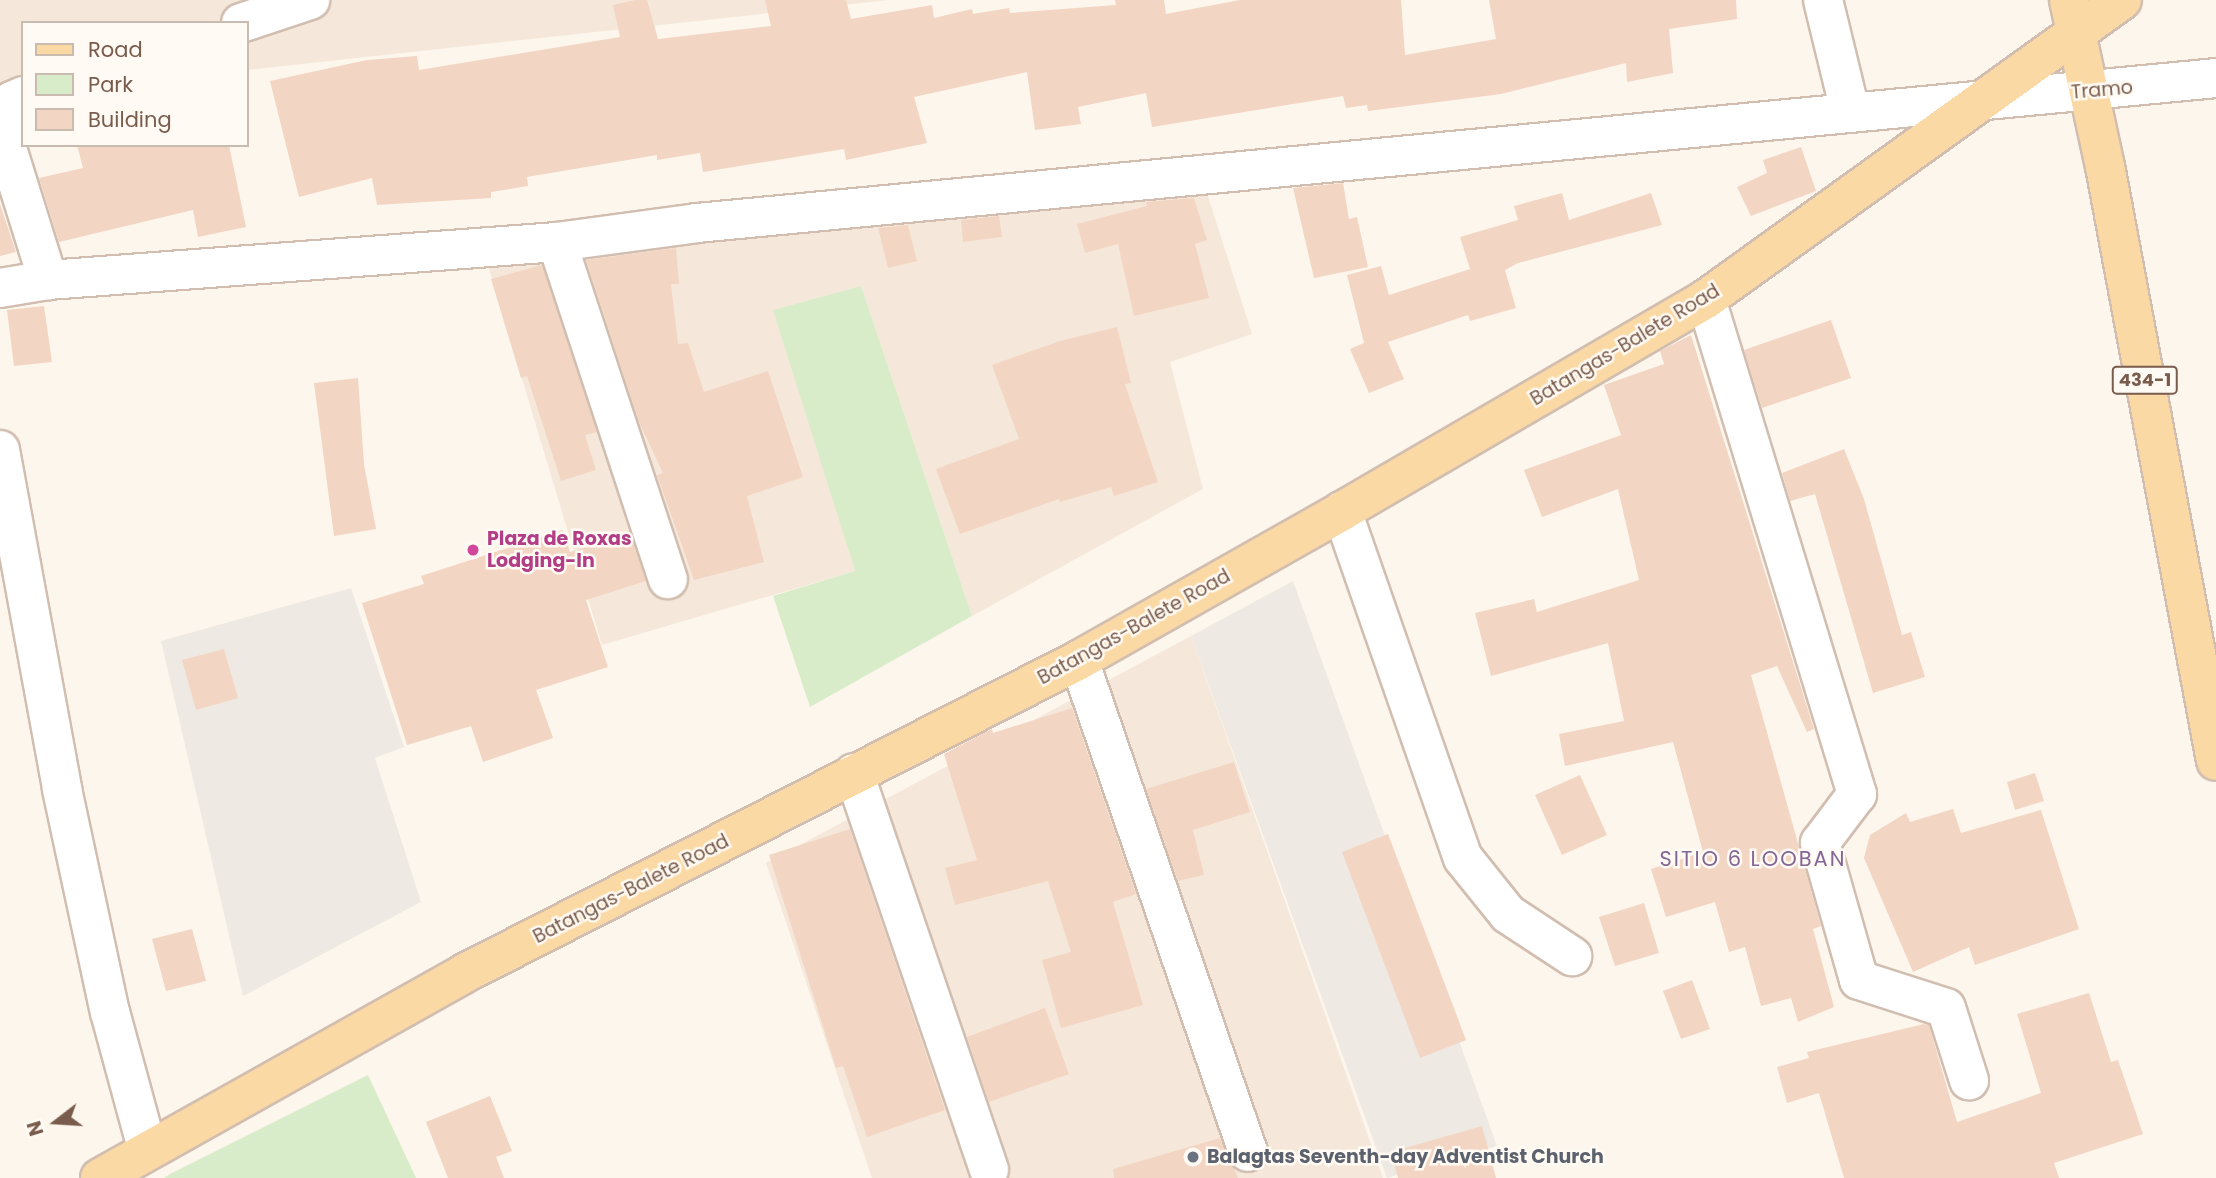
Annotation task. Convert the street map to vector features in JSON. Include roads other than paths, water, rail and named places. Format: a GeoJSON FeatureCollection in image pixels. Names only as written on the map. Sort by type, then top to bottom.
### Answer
{"type":"FeatureCollection","features":[{"type":"Feature","properties":{"kind":"main road","name":"Batangas-Balete Road"},"geometry":{"type":"LineString","coordinates":[[100,1178],[147,1148],[465,973],[1079,660],[1342,511],[1706,299],[1989,99],[2072,16],[2122,0]]}},
{"type":"Feature","properties":{"kind":"main road","name":"434-1"},"geometry":{"type":"LineString","coordinates":[[2072,16],[2090,92],[2216,761]]}},
{"type":"Feature","properties":{"kind":"street"},"geometry":{"type":"LineString","coordinates":[[246,21],[310,0]]}},
{"type":"Feature","properties":{"kind":"street"},"geometry":{"type":"LineString","coordinates":[[1824,0],[1850,111]]}},
{"type":"Feature","properties":{"kind":"street","name":"Tramo"},"geometry":{"type":"LineString","coordinates":[[0,288],[48,280],[557,242],[698,223],[2216,78]]}},
{"type":"Feature","properties":{"kind":"street"},"geometry":{"type":"LineString","coordinates":[[21,97],[12,101],[5,142],[48,280]]}},
{"type":"Feature","properties":{"kind":"street"},"geometry":{"type":"LineString","coordinates":[[557,242],[668,579]]}},
{"type":"Feature","properties":{"kind":"street"},"geometry":{"type":"LineString","coordinates":[[1706,299],[1857,794],[1820,844],[1859,980],[1946,1008],[1969,1080]]}},
{"type":"Feature","properties":{"kind":"street"},"geometry":{"type":"LineString","coordinates":[[0,450],[62,789],[110,1012],[147,1148]]}},
{"type":"Feature","properties":{"kind":"street"},"geometry":{"type":"LineString","coordinates":[[1342,511],[1463,858],[1508,914],[1572,956]]}},
{"type":"Feature","properties":{"kind":"street"},"geometry":{"type":"LineString","coordinates":[[1079,660],[1248,1152]]}},
{"type":"Feature","properties":{"kind":"street"},"geometry":{"type":"LineString","coordinates":[[854,773],[989,1170]]}},
{"type":"Feature","properties":{"kind":"place","name":"Plaza de Roxas Lodging-In"},"geometry":{"type":"Point","coordinates":[473,550]}},
{"type":"Feature","properties":{"kind":"place","name":"Balagtas Seventh-day Adventist Church"},"geometry":{"type":"Point","coordinates":[1193,1157]}},
{"type":"Feature","properties":{"kind":"district","name":"SITIO 6 LOOBAN"},"geometry":{"type":"Point","coordinates":[1753,859]}}]}
